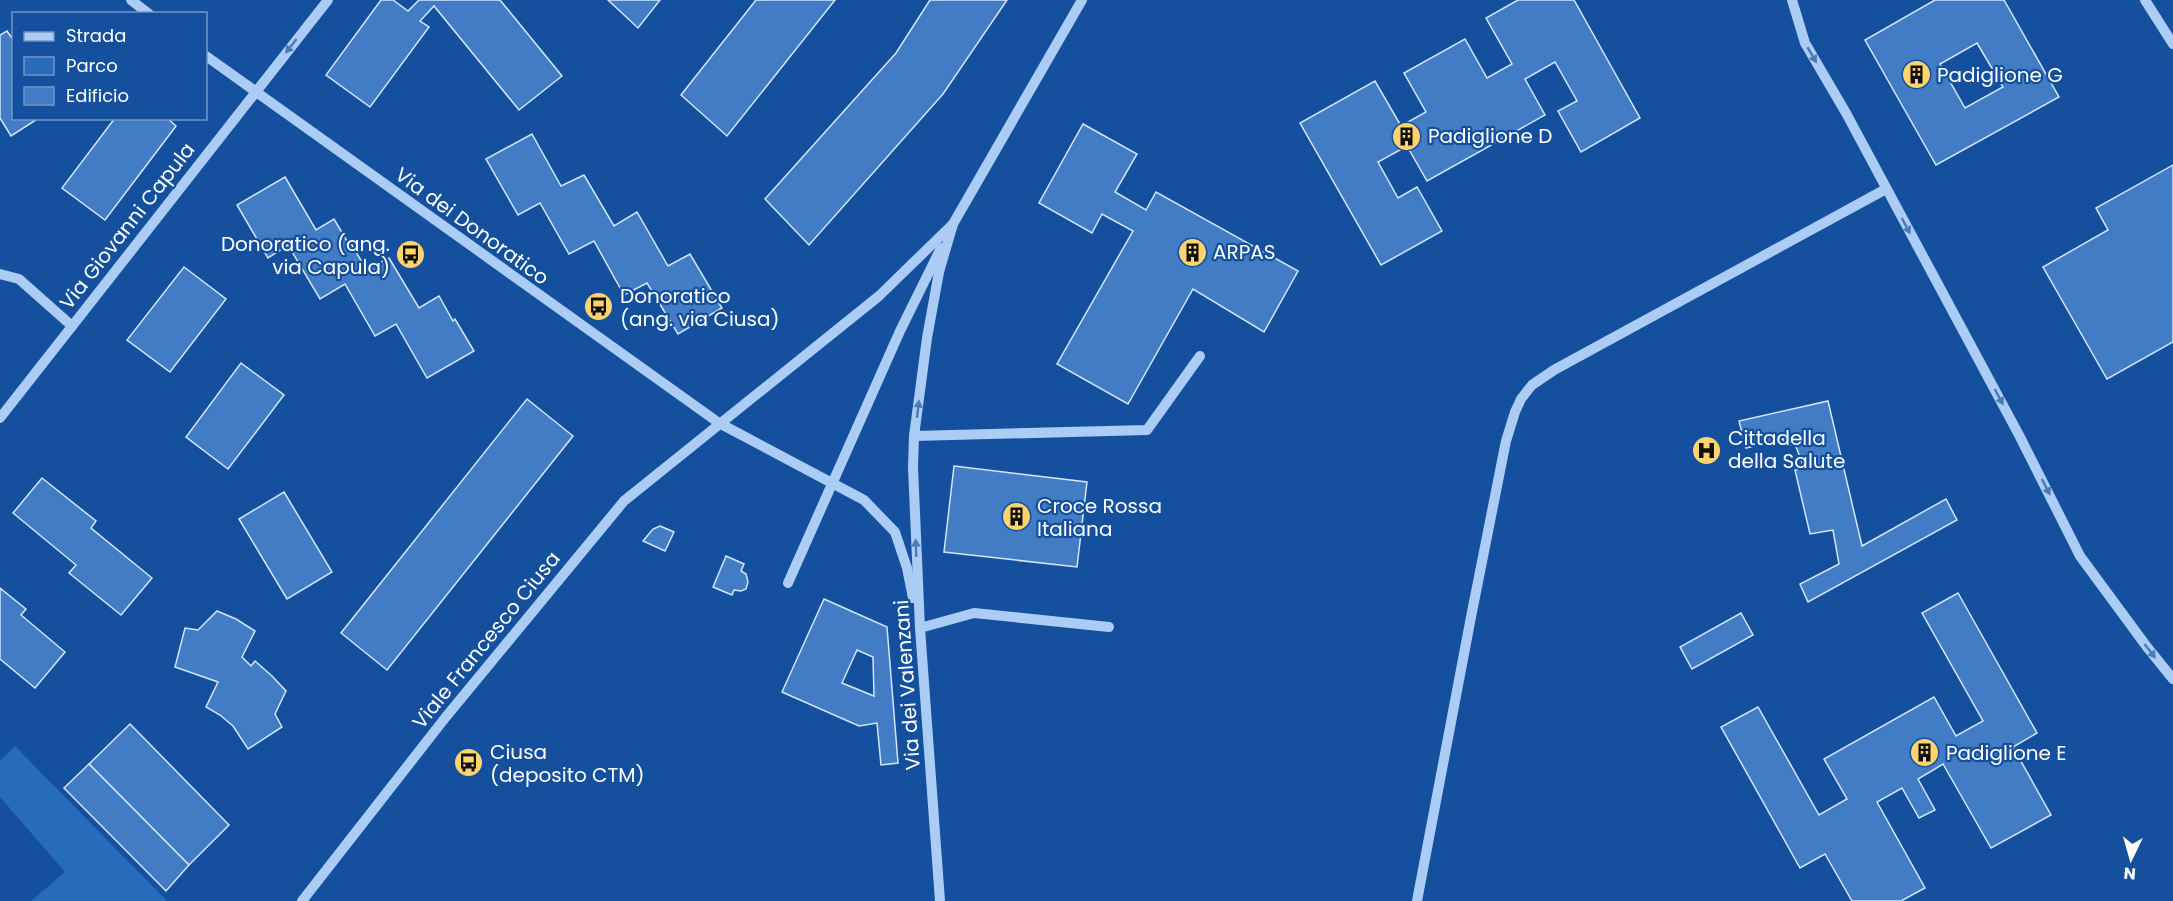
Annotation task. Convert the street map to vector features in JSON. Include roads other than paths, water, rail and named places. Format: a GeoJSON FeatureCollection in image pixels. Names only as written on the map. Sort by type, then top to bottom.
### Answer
{"type":"FeatureCollection","features":[{"type":"Feature","properties":{"kind":"street"},"geometry":{"type":"LineString","coordinates":[[131,0],[146,12]]}},
{"type":"Feature","properties":{"kind":"street","name":"Via Giovanni Capula"},"geometry":{"type":"LineString","coordinates":[[0,418],[328,0]]}},
{"type":"Feature","properties":{"kind":"street","name":"Viale Francesco Ciusa"},"geometry":{"type":"LineString","coordinates":[[913,467],[914,436],[927,338],[939,272],[953,224],[1082,0]]}},
{"type":"Feature","properties":{"kind":"street"},"geometry":{"type":"LineString","coordinates":[[1792,0],[1805,43],[1846,113],[2013,425],[2080,556],[2173,679]]}},
{"type":"Feature","properties":{"kind":"street"},"geometry":{"type":"LineString","coordinates":[[2145,0],[2173,44]]}},
{"type":"Feature","properties":{"kind":"street","name":"Via dei Donoratico"},"geometry":{"type":"LineString","coordinates":[[207,57],[719,423]]}},
{"type":"Feature","properties":{"kind":"street"},"geometry":{"type":"LineString","coordinates":[[1418,901],[1470,616],[1506,441],[1521,399],[1532,385],[1554,370],[1886,189]]}},
{"type":"Feature","properties":{"kind":"street"},"geometry":{"type":"LineString","coordinates":[[788,584],[900,331],[953,224]]}},
{"type":"Feature","properties":{"kind":"street","name":"Viale Francesco Ciusa"},"geometry":{"type":"LineString","coordinates":[[302,901],[445,718],[624,501],[879,296],[953,224]]}},
{"type":"Feature","properties":{"kind":"street"},"geometry":{"type":"LineString","coordinates":[[0,274],[19,279],[72,326]]}},
{"type":"Feature","properties":{"kind":"street"},"geometry":{"type":"LineString","coordinates":[[914,436],[1147,430],[1200,356]]}},
{"type":"Feature","properties":{"kind":"street"},"geometry":{"type":"LineString","coordinates":[[719,423],[834,482],[864,500],[895,532],[907,568],[920,628],[975,613],[1109,627]]}},
{"type":"Feature","properties":{"kind":"street","name":"Via dei Valenzani"},"geometry":{"type":"LineString","coordinates":[[913,467],[920,628],[940,901]]}},
{"type":"Feature","properties":{"kind":"place","name":"Padiglione G"},"geometry":{"type":"Point","coordinates":[1916,75]}},
{"type":"Feature","properties":{"kind":"place","name":"Padiglione D"},"geometry":{"type":"Point","coordinates":[1407,136]}},
{"type":"Feature","properties":{"kind":"place","name":"ARPAS"},"geometry":{"type":"Point","coordinates":[1192,252]}},
{"type":"Feature","properties":{"kind":"place","name":"Donoratico (ang. via Capula)"},"geometry":{"type":"Point","coordinates":[411,255]}},
{"type":"Feature","properties":{"kind":"place","name":"Donoratico (ang. via Ciusa)"},"geometry":{"type":"Point","coordinates":[599,307]}},
{"type":"Feature","properties":{"kind":"place","name":"Cittadella della Salute"},"geometry":{"type":"Point","coordinates":[1707,450]}},
{"type":"Feature","properties":{"kind":"place","name":"Croce Rossa Italiana"},"geometry":{"type":"Point","coordinates":[1016,517]}},
{"type":"Feature","properties":{"kind":"place","name":"Padiglione E"},"geometry":{"type":"Point","coordinates":[1925,753]}},
{"type":"Feature","properties":{"kind":"place","name":"Ciusa (deposito CTM)"},"geometry":{"type":"Point","coordinates":[469,763]}}]}
